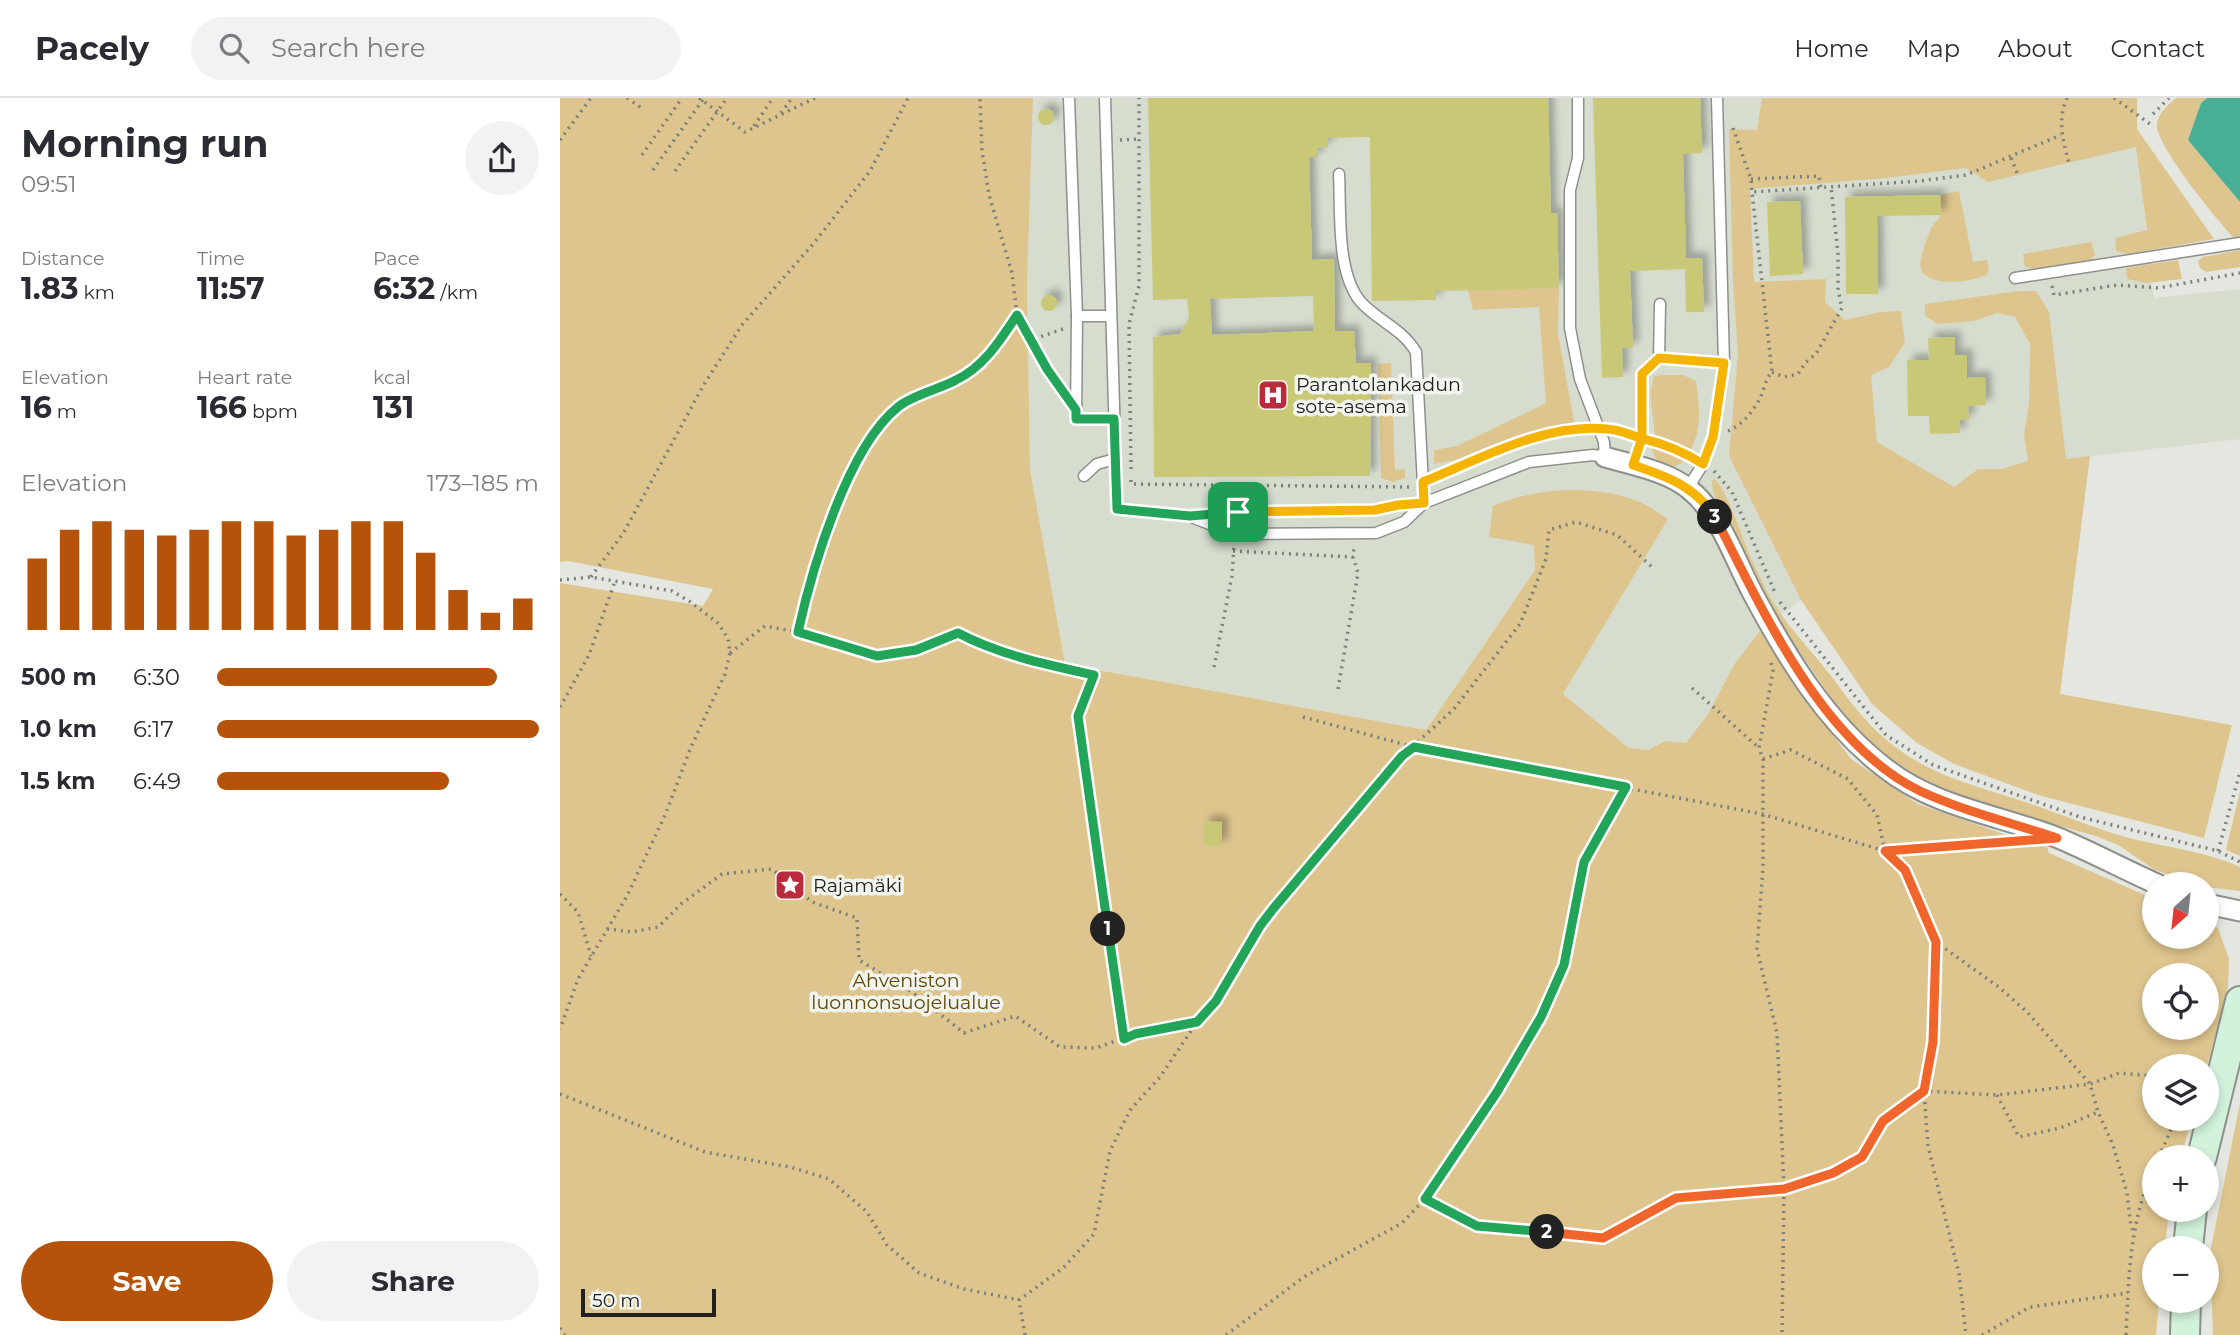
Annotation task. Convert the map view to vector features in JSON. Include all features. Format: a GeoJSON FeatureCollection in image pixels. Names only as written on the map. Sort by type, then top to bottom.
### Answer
{"type":"FeatureCollection","features":[{"type":"Feature","properties":{"kind":"main road"},"geometry":{"type":"LineString","coordinates":[[2205,1145],[2240,1001]]}},
{"type":"Feature","properties":{"kind":"main road"},"geometry":{"type":"LineString","coordinates":[[2185,1335],[2186,1313]]}},
{"type":"Feature","properties":{"kind":"street"},"geometry":{"type":"LineString","coordinates":[[1605,457],[1672,478],[1688,488],[1713,514],[1752,592],[1802,676],[1838,725],[1885,769],[1919,790],[2057,838],[2142,877]]}},
{"type":"Feature","properties":{"kind":"street"},"geometry":{"type":"LineString","coordinates":[[2219,907],[2240,911]]}},
{"type":"Feature","properties":{"kind":"lane"},"geometry":{"type":"LineString","coordinates":[[1069,98],[1077,320],[1076,419],[1114,419]]}},
{"type":"Feature","properties":{"kind":"lane"},"geometry":{"type":"LineString","coordinates":[[1105,98],[1117,509],[1190,516],[1238,512],[1375,510],[1424,503],[1529,462],[1605,457],[1600,429],[1580,379],[1570,328],[1570,190],[1578,158],[1578,98]]}},
{"type":"Feature","properties":{"kind":"lane"},"geometry":{"type":"LineString","coordinates":[[1688,488],[1703,464],[1713,437],[1724,363],[1717,98]]}},
{"type":"Feature","properties":{"kind":"lane"},"geometry":{"type":"LineString","coordinates":[[1190,516],[1235,534],[1376,533],[1404,522],[1424,503],[1416,352],[1400,332],[1360,301],[1353,289],[1344,265],[1339,174]]}},
{"type":"Feature","properties":{"kind":"lane"},"geometry":{"type":"LineString","coordinates":[[2015,278],[2240,243]]}},
{"type":"Feature","properties":{"kind":"lane"},"geometry":{"type":"LineString","coordinates":[[1633,465],[1642,438],[1642,374],[1659,358],[1660,304]]}},
{"type":"Feature","properties":{"kind":"lane"},"geometry":{"type":"LineString","coordinates":[[1077,320],[1111,316]]}},
{"type":"Feature","properties":{"kind":"lane"},"geometry":{"type":"LineString","coordinates":[[1659,358],[1724,363]]}},
{"type":"Feature","properties":{"kind":"lane"},"geometry":{"type":"LineString","coordinates":[[1084,476],[1097,464],[1115,459]]}},
{"type":"Feature","properties":{"kind":"path"},"geometry":{"type":"LineString","coordinates":[[560,140],[591,98]]}},
{"type":"Feature","properties":{"kind":"path"},"geometry":{"type":"LineString","coordinates":[[627,98],[643,108]]}},
{"type":"Feature","properties":{"kind":"path"},"geometry":{"type":"LineString","coordinates":[[642,155],[682,98]]}},
{"type":"Feature","properties":{"kind":"path"},"geometry":{"type":"LineString","coordinates":[[675,171],[727,98]]}},
{"type":"Feature","properties":{"kind":"path"},"geometry":{"type":"LineString","coordinates":[[753,128],[773,98]]}},
{"type":"Feature","properties":{"kind":"path"},"geometry":{"type":"LineString","coordinates":[[780,115],[792,98]]}},
{"type":"Feature","properties":{"kind":"path"},"geometry":{"type":"LineString","coordinates":[[653,170],[702,99],[746,132],[815,98]]}},
{"type":"Feature","properties":{"kind":"path"},"geometry":{"type":"LineString","coordinates":[[592,578],[624,532],[703,386],[742,324],[814,243],[870,171],[908,98]]}},
{"type":"Feature","properties":{"kind":"path"},"geometry":{"type":"LineString","coordinates":[[981,98],[982,150],[989,195],[1012,274],[1017,315],[1047,369],[1076,410]]}},
{"type":"Feature","properties":{"kind":"path"},"geometry":{"type":"LineString","coordinates":[[1139,98],[1139,286],[1129,324],[1131,484],[1410,487],[1535,438],[1573,430],[1607,428],[1687,453],[1717,473],[1732,492],[1779,601],[1886,735],[1933,765],[2080,817],[2218,851],[2240,862]]}},
{"type":"Feature","properties":{"kind":"path"},"geometry":{"type":"LineString","coordinates":[[2067,98],[2061,135],[2069,163]]}},
{"type":"Feature","properties":{"kind":"path"},"geometry":{"type":"LineString","coordinates":[[2114,98],[2150,124]]}},
{"type":"Feature","properties":{"kind":"path"},"geometry":{"type":"LineString","coordinates":[[2153,114],[2169,98]]}},
{"type":"Feature","properties":{"kind":"path"},"geometry":{"type":"LineString","coordinates":[[1733,129],[1751,179],[1772,372]]}},
{"type":"Feature","properties":{"kind":"path"},"geometry":{"type":"LineString","coordinates":[[1752,192],[1920,181],[1966,175],[2061,135]]}},
{"type":"Feature","properties":{"kind":"path"},"geometry":{"type":"LineString","coordinates":[[2011,158],[2018,175]]}},
{"type":"Feature","properties":{"kind":"path"},"geometry":{"type":"LineString","coordinates":[[1751,179],[1819,176],[1821,188]]}},
{"type":"Feature","properties":{"kind":"path"},"geometry":{"type":"LineString","coordinates":[[1772,372],[1784,377],[1798,374],[1816,354],[1842,308],[1838,290],[1838,254],[1830,187]]}},
{"type":"Feature","properties":{"kind":"path"},"geometry":{"type":"LineString","coordinates":[[2048,273],[2054,295],[2117,285],[2158,288],[2240,273]]}},
{"type":"Feature","properties":{"kind":"path"},"geometry":{"type":"LineString","coordinates":[[1017,315],[1034,339],[1077,320]]}},
{"type":"Feature","properties":{"kind":"path"},"geometry":{"type":"LineString","coordinates":[[798,632],[807,589],[832,517],[866,443],[899,406],[960,379],[991,354],[1017,315]]}},
{"type":"Feature","properties":{"kind":"path"},"geometry":{"type":"LineString","coordinates":[[1732,430],[1748,417],[1772,372]]}},
{"type":"Feature","properties":{"kind":"path"},"geometry":{"type":"LineString","coordinates":[[1353,510],[1354,486]]}},
{"type":"Feature","properties":{"kind":"path"},"geometry":{"type":"LineString","coordinates":[[560,1094],[705,1153],[790,1167],[829,1179],[867,1212],[887,1245],[919,1273],[964,1289],[1019,1300],[1064,1267],[1094,1234],[1110,1151],[1129,1110],[1160,1077],[1197,1022],[1216,1001],[1260,926],[1402,756],[1454,709],[1520,624],[1545,559],[1549,530],[1576,522],[1617,536],[1652,567]]}},
{"type":"Feature","properties":{"kind":"path"},"geometry":{"type":"LineString","coordinates":[[1338,689],[1359,573],[1353,557],[1354,533]]}},
{"type":"Feature","properties":{"kind":"path"},"geometry":{"type":"LineString","coordinates":[[1214,667],[1232,576],[1235,534]]}},
{"type":"Feature","properties":{"kind":"path"},"geometry":{"type":"LineString","coordinates":[[1234,551],[1353,557]]}},
{"type":"Feature","properties":{"kind":"path"},"geometry":{"type":"LineString","coordinates":[[560,580],[592,578],[671,591],[689,601],[719,625],[727,639],[730,653],[725,674],[691,747],[666,813],[627,896],[578,979],[560,1029]]}},
{"type":"Feature","properties":{"kind":"path"},"geometry":{"type":"LineString","coordinates":[[560,707],[589,655],[615,581]]}},
{"type":"Feature","properties":{"kind":"path"},"geometry":{"type":"LineString","coordinates":[[730,653],[765,626],[798,632],[877,656],[916,650],[958,633],[981,645],[1094,675],[1078,716],[1124,1039]]}},
{"type":"Feature","properties":{"kind":"path"},"geometry":{"type":"LineString","coordinates":[[1759,748],[1773,671]]}},
{"type":"Feature","properties":{"kind":"path"},"geometry":{"type":"LineString","coordinates":[[1692,688],[1759,748],[1763,759],[1763,867],[1758,949],[1777,1033],[1784,1189],[1782,1335]]}},
{"type":"Feature","properties":{"kind":"path"},"geometry":{"type":"LineString","coordinates":[[1303,717],[1414,747],[1762,814],[1885,851],[2017,841]]}},
{"type":"Feature","properties":{"kind":"path"},"geometry":{"type":"LineString","coordinates":[[1763,759],[1791,750],[1848,779],[1877,815],[1885,851],[1905,870],[1936,942],[1933,1042],[1924,1091],[1928,1146],[1959,1274],[1966,1335]]}},
{"type":"Feature","properties":{"kind":"path"},"geometry":{"type":"LineString","coordinates":[[2218,851],[2240,772]]}},
{"type":"Feature","properties":{"kind":"path"},"geometry":{"type":"LineString","coordinates":[[1226,1335],[1304,1277],[1402,1223],[1425,1199],[1497,1092],[1541,1017],[1564,965],[1584,862],[1626,787]]}},
{"type":"Feature","properties":{"kind":"path"},"geometry":{"type":"LineString","coordinates":[[607,929],[632,932],[657,927],[681,904],[722,874],[772,869],[812,902],[858,918],[859,960],[912,992],[964,1033],[1014,1016],[1060,1047],[1096,1048],[1135,1034],[1197,1022]]}},
{"type":"Feature","properties":{"kind":"path"},"geometry":{"type":"LineString","coordinates":[[560,894],[578,912],[591,956]]}},
{"type":"Feature","properties":{"kind":"path"},"geometry":{"type":"LineString","coordinates":[[1936,942],[1991,981],[2027,1012],[2090,1084],[2098,1112],[2113,1145],[2127,1193],[2133,1231]]}},
{"type":"Feature","properties":{"kind":"path"},"geometry":{"type":"LineString","coordinates":[[1425,1199],[1477,1226],[1603,1238],[1676,1198],[1784,1189],[1833,1173],[1862,1157],[1883,1121],[1924,1091],[1997,1095],[2090,1084],[2119,1073],[2142,1075]]}},
{"type":"Feature","properties":{"kind":"path"},"geometry":{"type":"LineString","coordinates":[[1997,1095],[2019,1137],[2060,1128],[2098,1112]]}},
{"type":"Feature","properties":{"kind":"path"},"geometry":{"type":"LineString","coordinates":[[2126,1335],[2133,1231],[2142,1201]]}},
{"type":"Feature","properties":{"kind":"path"},"geometry":{"type":"LineString","coordinates":[[1982,1335],[2030,1307],[2128,1293]]}},
{"type":"Feature","properties":{"kind":"path"},"geometry":{"type":"LineString","coordinates":[[1019,1300],[1026,1335]]}},
{"type":"Feature","properties":{"kind":"path"},"geometry":{"type":"LineString","coordinates":[[560,1328],[565,1335]]}},
{"type":"Feature","properties":{"kind":"shaded area"},"geometry":{"type":"Polygon","coordinates":[[[1033,98],[1868,98],[1966,168],[2137,147],[2154,298],[2240,289],[2240,439],[2066,459],[1969,497],[1730,457],[1801,600],[1760,631],[1735,663],[1708,714],[1686,743],[1665,741],[1648,750],[1629,748],[1563,694],[1668,519],[1641,503],[1534,545],[1535,570],[1426,730],[1065,664],[1030,469],[1027,285],[1033,98]]]}},
{"type":"Feature","properties":{"kind":"shaded area"},"geometry":{"type":"Polygon","coordinates":[[[2207,98],[2240,98],[2240,202],[2188,140],[2201,103],[2207,98]]]}},
{"type":"Feature","properties":{"kind":"green space","name":"Ahveniston luonnonsuojelualue"},"geometry":{"type":"Polygon","coordinates":[[[560,98],[1033,98],[1027,285],[1030,469],[1065,664],[1426,730],[1535,570],[1534,545],[1489,537],[1493,506],[1528,495],[1585,490],[1623,496],[1651,508],[1668,519],[1563,694],[1629,748],[1648,750],[1665,741],[1686,743],[1708,714],[1735,663],[1760,631],[1787,674],[1851,759],[1918,804],[2047,847],[2049,853],[2142,894],[2142,949],[2219,949],[2219,931],[2229,959],[2228,989],[2219,1022],[2219,963],[2142,963],[2142,1040],[2214,1040],[2210,1054],[2142,1054],[2142,1131],[2188,1131],[2184,1145],[2142,1145],[2142,1222],[2168,1222],[2166,1236],[2142,1236],[2142,1313],[2158,1313],[2156,1335],[560,1335],[560,583],[703,606],[713,589],[568,561],[560,562],[560,98]]]}},
{"type":"Feature","properties":{"kind":"green space"},"geometry":{"type":"Polygon","coordinates":[[[1762,98],[2137,98],[2137,129],[2214,239],[2128,254],[2116,251],[2115,238],[2147,230],[2136,147],[1988,182],[1966,168],[1886,178],[1750,189],[1754,282],[1826,279],[1825,302],[1845,320],[1881,312],[1901,311],[1905,343],[1889,367],[1871,375],[1877,442],[1954,487],[1978,469],[2002,469],[2028,461],[2024,435],[2029,404],[2030,344],[2015,317],[1997,313],[1974,321],[1938,324],[1925,316],[1925,304],[2036,291],[2049,312],[2066,459],[2090,456],[2060,694],[2232,725],[2204,838],[2038,795],[1954,764],[1917,743],[1872,704],[1801,600],[1729,456],[1738,354],[1733,283],[1729,129],[1757,130],[1762,98]]]}},
{"type":"Feature","properties":{"kind":"green space"},"geometry":{"type":"Polygon","coordinates":[[[2176,98],[2207,98],[2201,103],[2188,140],[2240,202],[2240,238],[2235,239],[2202,201],[2176,165],[2159,134],[2159,116],[2176,98]]]}},
{"type":"Feature","properties":{"kind":"green space"},"geometry":{"type":"Polygon","coordinates":[[[1959,191],[1973,262],[1987,260],[1989,269],[1987,275],[1971,280],[1944,282],[1922,272],[1920,264],[1931,228],[1941,215],[1940,195],[1959,191]]]}},
{"type":"Feature","properties":{"kind":"green space"},"geometry":{"type":"Polygon","coordinates":[[[2091,242],[2095,254],[2091,260],[2034,269],[2025,267],[2023,254],[2091,242]]]}},
{"type":"Feature","properties":{"kind":"green space"},"geometry":{"type":"Polygon","coordinates":[[[2240,250],[2240,267],[2206,272],[2200,268],[2198,261],[2203,257],[2240,250]]]}},
{"type":"Feature","properties":{"kind":"green space"},"geometry":{"type":"Polygon","coordinates":[[[2178,260],[2182,279],[2147,283],[2127,279],[2126,268],[2178,260]]]}},
{"type":"Feature","properties":{"kind":"green space"},"geometry":{"type":"Polygon","coordinates":[[[1559,288],[1558,333],[1574,422],[1525,433],[1455,460],[1434,464],[1434,450],[1457,446],[1546,403],[1539,307],[1473,310],[1468,290],[1559,288]]]}},
{"type":"Feature","properties":{"kind":"green space"},"geometry":{"type":"Polygon","coordinates":[[[1391,363],[1395,470],[1405,469],[1405,478],[1393,482],[1381,478],[1378,364],[1391,363]]]}},
{"type":"Feature","properties":{"kind":"green space"},"geometry":{"type":"Polygon","coordinates":[[[1683,375],[1696,381],[1698,425],[1690,451],[1655,436],[1650,393],[1654,376],[1683,375]]]}},
{"type":"Feature","properties":{"kind":"green space"},"geometry":{"type":"Polygon","coordinates":[[[1652,446],[1683,462],[1675,466],[1662,463],[1654,455],[1652,446]]]}},
{"type":"Feature","properties":{"kind":"green space"},"geometry":{"type":"Polygon","coordinates":[[[1713,478],[1723,491],[1751,558],[1781,614],[1861,714],[1898,749],[1914,760],[1963,782],[2122,836],[2228,862],[2240,867],[2240,891],[2219,888],[2219,872],[2161,872],[2118,845],[2096,836],[2007,814],[1957,796],[1907,772],[1873,748],[1839,709],[1779,622],[1742,545],[1716,501],[1713,478]]]}},
{"type":"Feature","properties":{"kind":"green space"},"geometry":{"type":"Polygon","coordinates":[[[2240,791],[2240,856],[2226,850],[2240,791]]]}},
{"type":"Feature","properties":{"kind":"green space"},"geometry":{"type":"Polygon","coordinates":[[[2240,1103],[2240,1335],[2213,1335],[2212,1313],[2219,1313],[2219,1236],[2213,1236],[2216,1222],[2219,1222],[2219,1208],[2240,1103]]]}},
{"type":"Feature","properties":{"kind":"building"},"geometry":{"type":"Polygon","coordinates":[[[1148,98],[1548,98],[1551,213],[1557,213],[1559,288],[1436,291],[1436,300],[1372,301],[1370,137],[1328,138],[1328,147],[1318,148],[1318,157],[1309,157],[1312,260],[1334,259],[1335,331],[1354,331],[1356,363],[1371,363],[1370,476],[1154,477],[1153,337],[1180,334],[1189,318],[1187,299],[1153,300],[1148,98]],[[1313,296],[1210,299],[1212,335],[1314,331],[1313,296]]]}},
{"type":"Feature","properties":{"kind":"building"},"geometry":{"type":"Polygon","coordinates":[[[1593,98],[1700,98],[1702,153],[1683,154],[1686,258],[1702,258],[1704,312],[1686,312],[1685,269],[1630,271],[1633,348],[1622,348],[1623,377],[1602,378],[1593,98]]]}},
{"type":"Feature","properties":{"kind":"building"},"geometry":{"type":"Polygon","coordinates":[[[1043,109],[1049,109],[1054,117],[1052,123],[1043,125],[1038,120],[1038,114],[1043,109]]]}},
{"type":"Feature","properties":{"kind":"building"},"geometry":{"type":"Polygon","coordinates":[[[1940,195],[1941,215],[1877,216],[1878,294],[1846,294],[1845,197],[1940,195]]]}},
{"type":"Feature","properties":{"kind":"building"},"geometry":{"type":"Polygon","coordinates":[[[1800,201],[1803,274],[1770,276],[1767,202],[1800,201]]]}},
{"type":"Feature","properties":{"kind":"building"},"geometry":{"type":"Polygon","coordinates":[[[1046,295],[1052,295],[1057,303],[1055,309],[1046,311],[1041,306],[1041,300],[1046,295]]]}},
{"type":"Feature","properties":{"kind":"building"},"geometry":{"type":"Polygon","coordinates":[[[1955,337],[1955,355],[1967,355],[1967,378],[1985,377],[1986,405],[1968,406],[1969,420],[1960,420],[1960,433],[1930,434],[1929,416],[1908,416],[1907,360],[1929,360],[1928,338],[1955,337]]]}},
{"type":"Feature","properties":{"kind":"building"},"geometry":{"type":"Polygon","coordinates":[[[1204,821],[1222,822],[1222,846],[1204,845],[1204,821]]]}},
{"type":"Feature","properties":{"kind":"place","name":"Parantolankadun sote-asema"},"geometry":{"type":"Point","coordinates":[1273,395]}},
{"type":"Feature","properties":{"kind":"place","name":"Rajamäki"},"geometry":{"type":"Point","coordinates":[790,885]}},
{"type":"Feature","properties":{"kind":"route"},"geometry":{"type":"LineString","coordinates":[[1238,512],[1190,516],[1117,509],[1114,419],[1076,419],[1076,410],[1047,369],[1017,315],[991,354],[960,379],[899,406],[866,443],[832,517],[807,589],[798,632],[877,656],[916,650],[958,633],[981,645],[1094,675],[1078,716],[1124,1039],[1135,1034],[1197,1022],[1216,1001],[1273,909],[1402,756],[1414,747],[1626,787],[1584,862],[1564,965],[1541,1017],[1497,1092],[1425,1199],[1477,1226],[1603,1238],[1676,1198],[1784,1189],[1833,1173],[1862,1157],[1883,1121],[1924,1091],[1933,1042],[1936,942],[1905,870],[1885,851],[2057,838],[1919,790],[1885,769],[1838,725],[1802,676],[1752,592],[1713,514],[1688,488],[1672,478],[1633,465],[1642,438],[1642,374],[1659,358],[1724,363],[1713,437],[1703,464],[1687,453],[1642,438],[1607,428],[1573,430],[1535,438],[1423,482],[1424,503],[1375,510],[1238,512]]}}]}
